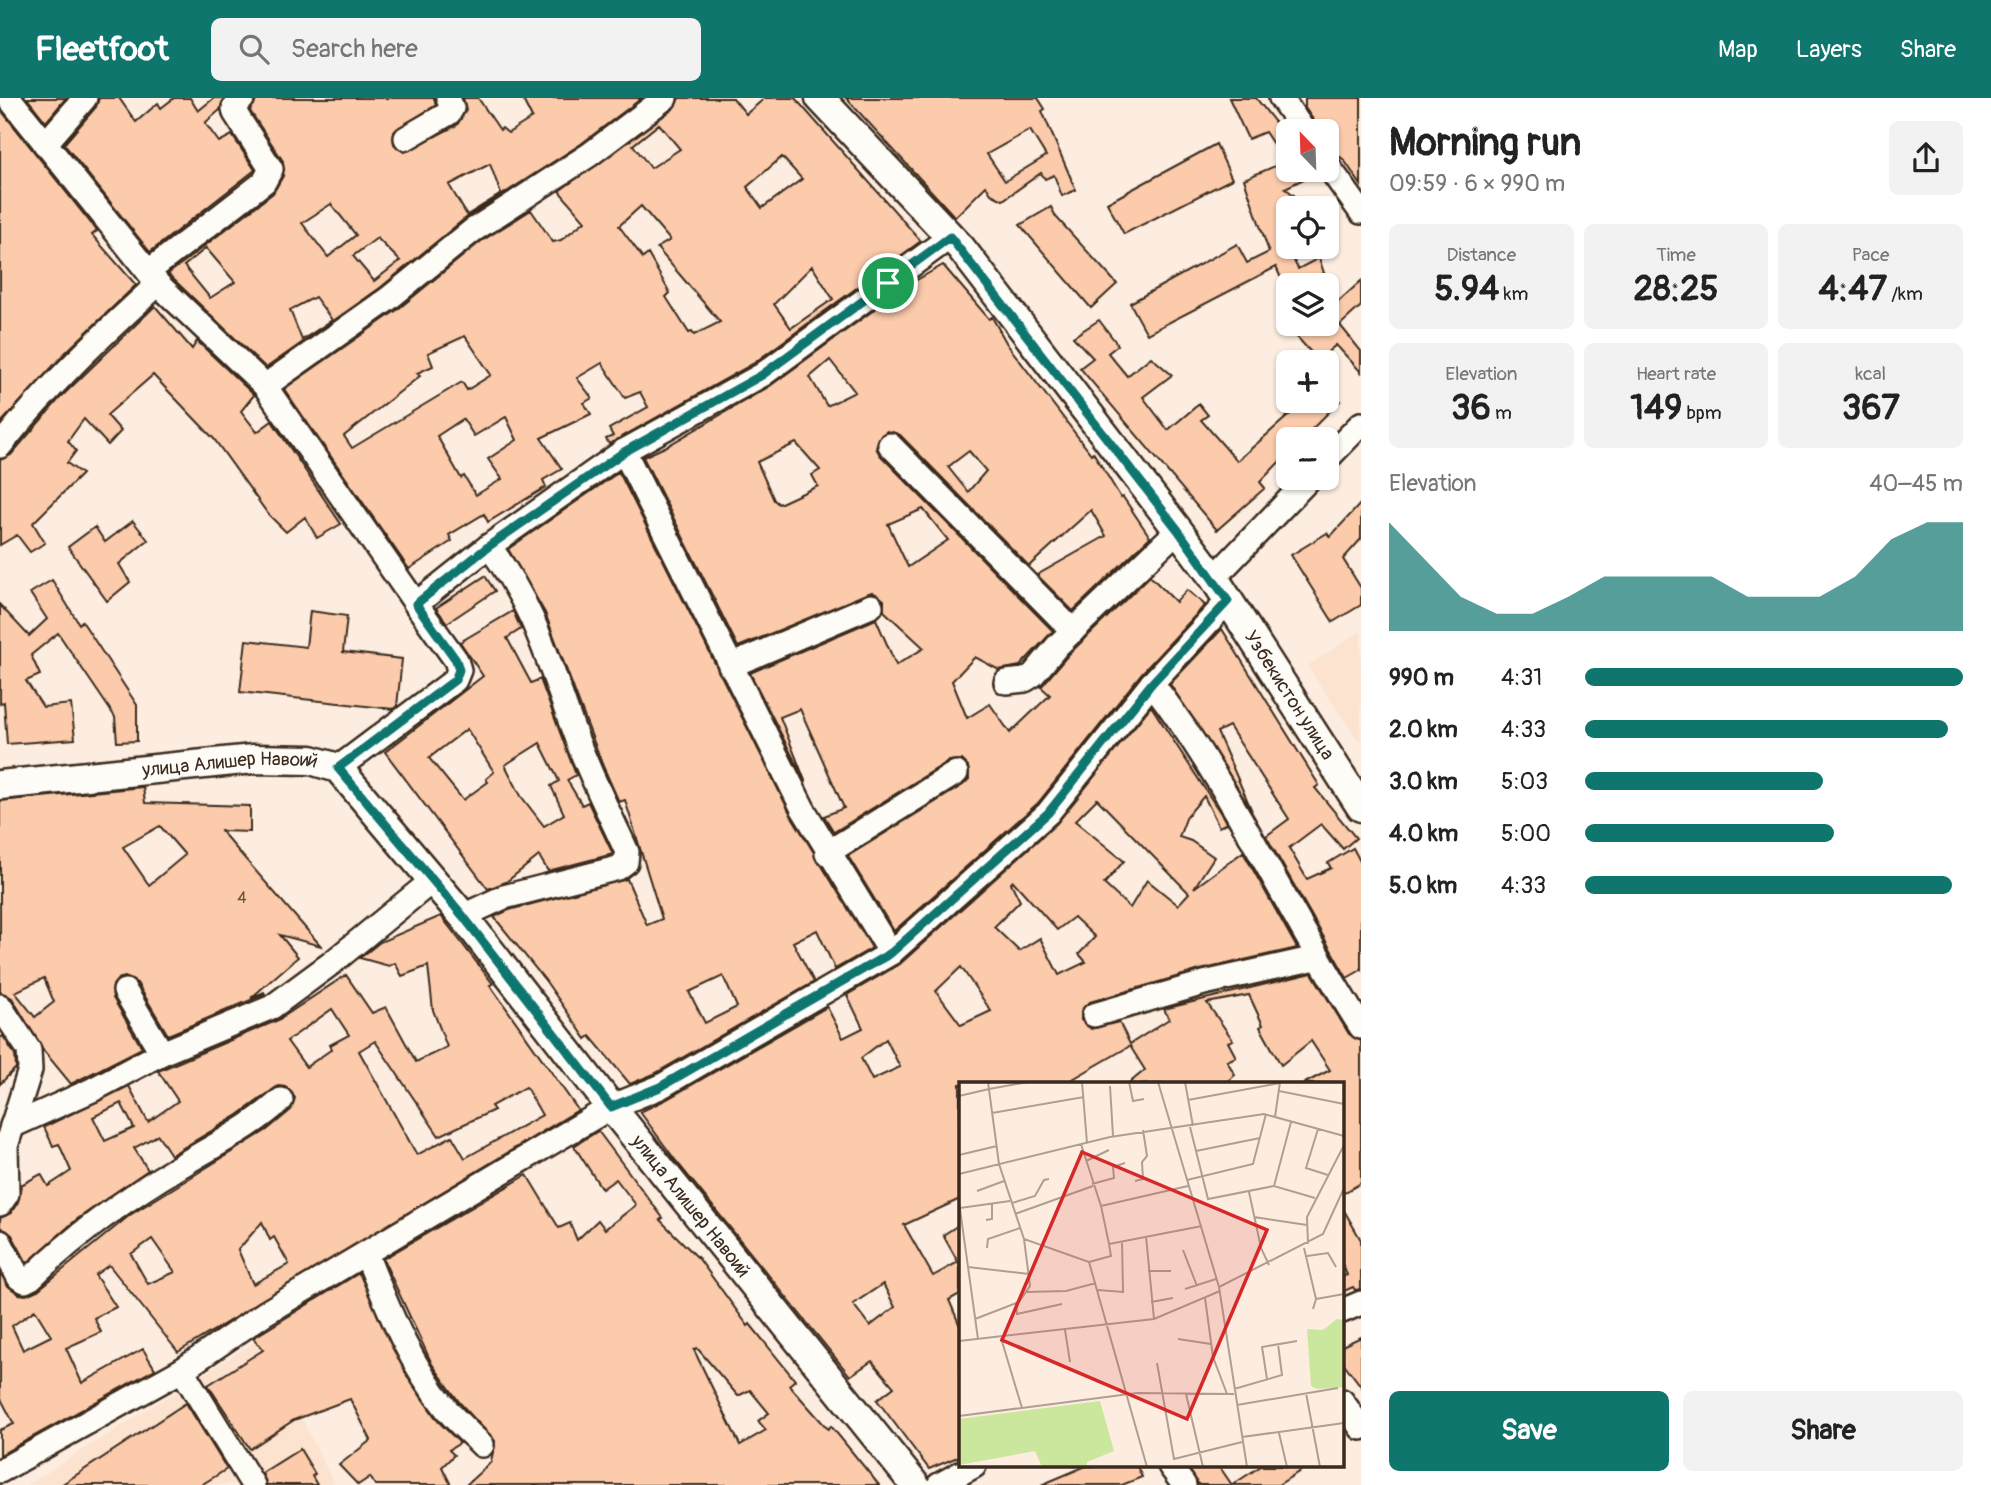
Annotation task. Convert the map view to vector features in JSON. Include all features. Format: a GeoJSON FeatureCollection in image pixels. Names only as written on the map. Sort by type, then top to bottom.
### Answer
{"type":"FeatureCollection","features":[{"type":"Feature","properties":{"kind":"main road","name":"Узбекистон улица"},"geometry":{"type":"LineString","coordinates":[[820,98],[950,237],[1178,530],[1221,589],[1361,807]]}},
{"type":"Feature","properties":{"kind":"main road","name":"улица Алишер Навоий"},"geometry":{"type":"LineString","coordinates":[[0,785],[253,759],[311,760],[338,768],[463,916],[611,1107],[915,1485]]}},
{"type":"Feature","properties":{"kind":"street"},"geometry":{"type":"LineString","coordinates":[[9,98],[154,277],[265,386],[456,660],[459,670],[455,680],[338,768]]}},
{"type":"Feature","properties":{"kind":"street"},"geometry":{"type":"LineString","coordinates":[[46,144],[85,98]]}},
{"type":"Feature","properties":{"kind":"street"},"geometry":{"type":"LineString","coordinates":[[0,446],[32,406],[154,277],[271,173],[235,113],[234,108],[243,98]]}},
{"type":"Feature","properties":{"kind":"street"},"geometry":{"type":"LineString","coordinates":[[406,138],[449,113],[452,108],[448,98]]}},
{"type":"Feature","properties":{"kind":"street"},"geometry":{"type":"LineString","coordinates":[[265,386],[388,299],[472,231],[589,155],[665,98]]}},
{"type":"Feature","properties":{"kind":"street"},"geometry":{"type":"LineString","coordinates":[[1281,98],[1296,119]]}},
{"type":"Feature","properties":{"kind":"street"},"geometry":{"type":"LineString","coordinates":[[1339,181],[1361,212]]}},
{"type":"Feature","properties":{"kind":"street"},"geometry":{"type":"LineString","coordinates":[[416,604],[489,546],[624,452],[762,375],[950,237]]}},
{"type":"Feature","properties":{"kind":"street"},"geometry":{"type":"LineString","coordinates":[[1339,447],[1361,424]]}},
{"type":"Feature","properties":{"kind":"street"},"geometry":{"type":"LineString","coordinates":[[890,445],[1073,631]]}},
{"type":"Feature","properties":{"kind":"street"},"geometry":{"type":"LineString","coordinates":[[624,452],[827,853],[891,953]]}},
{"type":"Feature","properties":{"kind":"street"},"geometry":{"type":"LineString","coordinates":[[0,1471],[182,1370],[265,1313],[611,1107],[660,1087],[891,953],[1048,813],[1300,490]]}},
{"type":"Feature","properties":{"kind":"street"},"geometry":{"type":"LineString","coordinates":[[1006,682],[1025,680],[1033,675],[1073,631],[1178,530]]}},
{"type":"Feature","properties":{"kind":"street"},"geometry":{"type":"LineString","coordinates":[[463,916],[504,897],[618,868],[626,862],[627,852],[579,745],[538,627],[514,580],[489,546]]}},
{"type":"Feature","properties":{"kind":"street"},"geometry":{"type":"LineString","coordinates":[[730,666],[871,606]]}},
{"type":"Feature","properties":{"kind":"street"},"geometry":{"type":"LineString","coordinates":[[1152,683],[1205,758],[1253,838],[1317,958],[1361,1027]]}},
{"type":"Feature","properties":{"kind":"street"},"geometry":{"type":"LineString","coordinates":[[827,853],[956,772]]}},
{"type":"Feature","properties":{"kind":"street"},"geometry":{"type":"LineString","coordinates":[[12,1126],[92,1090],[162,1053],[272,1007],[333,962],[433,880]]}},
{"type":"Feature","properties":{"kind":"street"},"geometry":{"type":"LineString","coordinates":[[1094,1015],[1204,983],[1317,958]]}},
{"type":"Feature","properties":{"kind":"street"},"geometry":{"type":"LineString","coordinates":[[125,991],[162,1053]]}},
{"type":"Feature","properties":{"kind":"street"},"geometry":{"type":"LineString","coordinates":[[0,1006],[29,1050],[30,1070],[6,1146],[7,1194],[0,1204]]}},
{"type":"Feature","properties":{"kind":"street"},"geometry":{"type":"LineString","coordinates":[[0,1242],[19,1278],[25,1281],[31,1278],[79,1235],[124,1202],[261,1118],[281,1100]]}},
{"type":"Feature","properties":{"kind":"street"},"geometry":{"type":"LineString","coordinates":[[366,1254],[398,1332],[423,1376],[446,1409],[482,1445]]}},
{"type":"Feature","properties":{"kind":"street"},"geometry":{"type":"LineString","coordinates":[[1344,1310],[1361,1303]]}},
{"type":"Feature","properties":{"kind":"street"},"geometry":{"type":"LineString","coordinates":[[182,1370],[253,1485]]}},
{"type":"Feature","properties":{"kind":"street"},"geometry":{"type":"LineString","coordinates":[[1344,1404],[1361,1427]]}},
{"type":"Feature","properties":{"kind":"street"},"geometry":{"type":"LineString","coordinates":[[939,1485],[970,1468]]}},
{"type":"Feature","properties":{"kind":"street"},"geometry":{"type":"LineString","coordinates":[[1171,1468],[1184,1485]]}},
{"type":"Feature","properties":{"kind":"shaded area"},"geometry":{"type":"Polygon","coordinates":[[[1361,631],[1361,745],[1307,666],[1361,631]]]}},
{"type":"Feature","properties":{"kind":"shaded area"},"geometry":{"type":"Polygon","coordinates":[[[261,1338],[335,1485],[27,1485],[261,1338]]]}},
{"type":"Feature","properties":{"kind":"building"},"geometry":{"type":"Polygon","coordinates":[[[27,98],[66,98],[46,122],[27,98]]]}},
{"type":"Feature","properties":{"kind":"building"},"geometry":{"type":"Polygon","coordinates":[[[99,98],[119,98],[136,122],[158,103],[161,108],[174,98],[190,98],[198,111],[214,98],[224,98],[220,110],[205,123],[219,142],[232,135],[255,170],[150,252],[64,144],[96,107],[99,98]]]}},
{"type":"Feature","properties":{"kind":"building"},"geometry":{"type":"Polygon","coordinates":[[[257,98],[434,98],[436,105],[394,132],[394,144],[405,152],[457,125],[466,110],[463,98],[478,98],[500,130],[502,128],[508,133],[532,118],[522,98],[642,98],[581,144],[463,220],[380,288],[266,368],[168,274],[273,193],[283,176],[283,161],[250,111],[257,98]],[[490,164],[449,185],[467,215],[501,194],[490,164]],[[331,204],[302,223],[328,257],[356,235],[331,204]],[[377,238],[353,256],[374,281],[400,261],[377,238]],[[206,248],[184,266],[210,298],[235,282],[206,248]],[[315,297],[290,310],[302,340],[332,320],[315,297]]]}},
{"type":"Feature","properties":{"kind":"building"},"geometry":{"type":"Polygon","coordinates":[[[679,98],[733,98],[746,114],[765,98],[795,98],[921,241],[754,363],[609,444],[606,439],[613,436],[609,429],[648,407],[640,392],[625,398],[602,363],[577,378],[592,398],[584,403],[591,414],[541,438],[562,469],[543,480],[546,487],[488,522],[484,514],[449,535],[452,541],[409,569],[284,389],[397,310],[480,242],[531,210],[553,242],[561,240],[585,221],[559,191],[673,109],[679,98]],[[659,124],[633,145],[651,168],[680,149],[659,124]],[[782,157],[747,187],[762,208],[802,179],[782,157]],[[641,206],[619,226],[643,258],[648,254],[670,293],[666,297],[689,333],[694,335],[720,322],[657,248],[670,240],[641,206]],[[812,266],[774,304],[791,328],[833,299],[812,266]],[[465,336],[428,353],[433,366],[417,373],[420,376],[344,436],[352,448],[462,382],[467,390],[491,375],[465,336]],[[506,417],[474,436],[463,419],[437,436],[461,478],[464,476],[476,495],[502,479],[488,459],[517,440],[506,417]]]}},
{"type":"Feature","properties":{"kind":"building"},"geometry":{"type":"Polygon","coordinates":[[[846,98],[1038,98],[1045,109],[1042,111],[1076,190],[1062,196],[1054,175],[1045,179],[1041,173],[1003,200],[991,194],[986,186],[955,217],[846,98]],[[1030,130],[987,154],[1005,181],[1046,156],[1030,130]]]}},
{"type":"Feature","properties":{"kind":"building"},"geometry":{"type":"Polygon","coordinates":[[[1229,98],[1256,98],[1276,124],[1276,148],[1265,132],[1248,139],[1229,98]]]}},
{"type":"Feature","properties":{"kind":"building"},"geometry":{"type":"Polygon","coordinates":[[[1305,98],[1361,98],[1361,185],[1339,156],[1339,119],[1313,119],[1305,108],[1305,98]]]}},
{"type":"Feature","properties":{"kind":"building"},"geometry":{"type":"Polygon","coordinates":[[[0,109],[97,231],[92,235],[136,285],[66,352],[0,424],[0,109]]]}},
{"type":"Feature","properties":{"kind":"building"},"geometry":{"type":"Polygon","coordinates":[[[1216,144],[1232,179],[1124,234],[1107,203],[1216,144]]]}},
{"type":"Feature","properties":{"kind":"building"},"geometry":{"type":"Polygon","coordinates":[[[1276,166],[1276,182],[1297,182],[1285,188],[1295,196],[1276,196],[1276,259],[1293,259],[1298,269],[1319,259],[1324,273],[1279,273],[1276,267],[1147,334],[1130,303],[1237,244],[1247,263],[1269,252],[1244,179],[1276,166]]]}},
{"type":"Feature","properties":{"kind":"building"},"geometry":{"type":"Polygon","coordinates":[[[1051,207],[1056,217],[1117,284],[1091,308],[1020,225],[1051,207]]]}},
{"type":"Feature","properties":{"kind":"building"},"geometry":{"type":"Polygon","coordinates":[[[943,265],[989,319],[992,317],[1007,344],[1091,454],[1093,452],[1121,498],[1123,497],[1150,537],[1073,611],[1037,575],[1106,536],[1091,510],[1029,566],[900,435],[887,431],[880,436],[876,448],[880,455],[1053,631],[1020,666],[999,670],[975,657],[952,681],[967,718],[990,704],[1010,733],[1050,695],[1041,687],[1068,655],[1150,576],[1176,602],[1187,590],[1205,605],[1141,674],[1038,803],[894,931],[848,856],[963,785],[969,779],[968,766],[962,760],[949,761],[834,832],[824,816],[844,808],[800,709],[780,717],[806,783],[750,673],[876,619],[896,665],[924,648],[884,611],[884,600],[872,592],[738,647],[643,457],[667,446],[770,386],[908,285],[943,265]],[[830,360],[810,377],[827,406],[855,392],[830,360]],[[796,443],[757,462],[774,500],[779,504],[818,486],[812,475],[820,470],[796,443]],[[969,451],[948,467],[968,492],[986,471],[969,451]],[[923,509],[888,524],[908,567],[948,540],[923,509]]]}},
{"type":"Feature","properties":{"kind":"building"},"geometry":{"type":"Polygon","coordinates":[[[1361,281],[1361,306],[1340,325],[1361,351],[1361,372],[1336,345],[1330,350],[1309,350],[1296,336],[1339,336],[1339,301],[1361,281]]]}},
{"type":"Feature","properties":{"kind":"building"},"geometry":{"type":"Polygon","coordinates":[[[155,306],[192,349],[197,341],[254,395],[241,411],[257,432],[272,421],[341,524],[317,538],[305,517],[286,532],[268,514],[214,439],[153,375],[107,415],[121,431],[108,445],[84,419],[68,441],[76,451],[67,463],[82,474],[33,523],[45,543],[30,552],[17,535],[0,545],[0,460],[11,455],[60,398],[155,306]]]}},
{"type":"Feature","properties":{"kind":"building"},"geometry":{"type":"Polygon","coordinates":[[[1099,320],[1118,345],[1108,353],[1127,376],[1151,357],[1172,375],[1143,397],[1168,430],[1199,404],[1208,415],[1201,420],[1237,461],[1291,413],[1328,413],[1314,427],[1276,427],[1276,465],[1260,482],[1265,488],[1217,530],[1080,368],[1093,358],[1073,337],[1099,320]]]}},
{"type":"Feature","properties":{"kind":"building"},"geometry":{"type":"Polygon","coordinates":[[[619,472],[791,815],[872,948],[835,969],[817,930],[793,942],[814,982],[654,1074],[630,1084],[590,1036],[586,1039],[545,980],[494,917],[509,910],[627,879],[647,925],[662,919],[625,800],[619,802],[603,766],[545,613],[508,549],[619,472]],[[723,976],[689,992],[705,1023],[737,1007],[723,976]]]}},
{"type":"Feature","properties":{"kind":"building"},"geometry":{"type":"Polygon","coordinates":[[[1361,503],[1361,539],[1343,559],[1361,588],[1361,605],[1333,622],[1291,555],[1327,533],[1330,537],[1361,503]]]}},
{"type":"Feature","properties":{"kind":"building"},"geometry":{"type":"Polygon","coordinates":[[[133,521],[148,540],[119,564],[130,582],[107,601],[68,547],[95,527],[105,542],[133,521]]]}},
{"type":"Feature","properties":{"kind":"building"},"geometry":{"type":"Polygon","coordinates":[[[485,576],[495,591],[447,623],[436,608],[485,576]]]}},
{"type":"Feature","properties":{"kind":"building"},"geometry":{"type":"Polygon","coordinates":[[[52,580],[79,624],[82,621],[137,705],[137,741],[117,742],[115,717],[58,633],[31,655],[40,675],[26,681],[43,707],[71,704],[75,739],[7,744],[4,702],[0,704],[0,605],[29,636],[47,619],[30,593],[52,580]]]}},
{"type":"Feature","properties":{"kind":"building"},"geometry":{"type":"Polygon","coordinates":[[[310,611],[347,616],[343,652],[402,659],[397,706],[393,709],[240,692],[246,640],[306,647],[310,611]]]}},
{"type":"Feature","properties":{"kind":"building"},"geometry":{"type":"Polygon","coordinates":[[[513,611],[521,629],[507,638],[531,683],[540,679],[576,775],[567,780],[582,805],[588,802],[613,854],[548,871],[539,856],[506,882],[488,889],[385,752],[483,676],[460,642],[513,611]],[[467,729],[429,758],[463,800],[488,782],[486,779],[494,772],[467,729]],[[540,743],[505,765],[521,796],[544,826],[564,814],[551,786],[559,781],[540,743]]]}},
{"type":"Feature","properties":{"kind":"building"},"geometry":{"type":"Polygon","coordinates":[[[1222,629],[1319,785],[1315,788],[1356,838],[1343,849],[1321,824],[1289,848],[1307,879],[1331,868],[1328,863],[1353,848],[1361,863],[1361,970],[1347,978],[1266,836],[1289,819],[1229,726],[1217,732],[1252,811],[1170,684],[1222,629]]]}},
{"type":"Feature","properties":{"kind":"building"},"geometry":{"type":"Polygon","coordinates":[[[1151,706],[1227,823],[1219,827],[1204,796],[1187,816],[1179,837],[1191,841],[1214,857],[1194,888],[1243,852],[1297,948],[1200,970],[1090,1002],[1081,1011],[1081,1020],[1091,1029],[1119,1022],[1130,1044],[1169,1019],[1164,1009],[1312,973],[1349,1034],[1361,1041],[1361,1183],[1344,1193],[1344,1082],[1307,1082],[1330,1070],[1311,1041],[1281,1065],[1260,1027],[1263,1025],[1249,995],[1207,1003],[1233,1040],[1228,1042],[1236,1057],[1227,1061],[1235,1075],[1226,1082],[1130,1082],[1145,1070],[1130,1046],[1067,1082],[959,1082],[959,1199],[904,1225],[933,1276],[958,1262],[943,1235],[959,1225],[959,1295],[949,1300],[959,1324],[959,1456],[929,1469],[877,1400],[894,1387],[872,1361],[850,1376],[676,1161],[640,1112],[827,1007],[843,1038],[863,1028],[847,995],[900,964],[1057,823],[1151,706]],[[1097,799],[1075,821],[1124,861],[1104,884],[1130,908],[1147,880],[1178,905],[1189,893],[1097,799]],[[1013,881],[1011,883],[1020,901],[994,927],[1019,951],[1040,938],[1059,975],[1086,962],[1079,954],[1095,937],[1074,917],[1057,930],[1013,881]],[[961,967],[936,991],[961,1025],[991,1011],[961,967]],[[886,1039],[861,1058],[872,1080],[900,1067],[886,1039]],[[883,1284],[853,1304],[870,1326],[895,1307],[883,1284]]]}},
{"type":"Feature","properties":{"kind":"building"},"geometry":{"type":"Polygon","coordinates":[[[143,787],[145,803],[250,806],[250,832],[221,831],[321,946],[280,935],[298,957],[251,998],[264,992],[265,994],[168,1035],[137,983],[125,977],[118,979],[113,985],[113,998],[142,1048],[71,1084],[43,1050],[12,998],[0,992],[0,801],[143,787]],[[160,826],[123,847],[149,885],[185,855],[160,826]],[[44,978],[15,992],[35,1017],[54,1002],[44,978]]]}},
{"type":"Feature","properties":{"kind":"building"},"geometry":{"type":"Polygon","coordinates":[[[441,916],[493,984],[490,985],[578,1110],[178,1352],[109,1265],[95,1275],[116,1307],[94,1318],[101,1332],[66,1348],[82,1383],[143,1349],[155,1369],[0,1455],[0,1430],[14,1424],[0,1397],[0,1272],[7,1285],[19,1294],[26,1295],[38,1290],[130,1215],[267,1130],[291,1110],[295,1098],[286,1087],[278,1086],[238,1115],[171,1155],[158,1135],[134,1148],[148,1170],[76,1220],[27,1263],[12,1235],[0,1227],[0,1218],[11,1213],[18,1202],[21,1185],[41,1174],[48,1186],[71,1171],[59,1144],[53,1146],[44,1127],[129,1086],[148,1122],[178,1101],[158,1071],[278,1020],[346,975],[372,1013],[386,1007],[416,1062],[447,1047],[433,1010],[428,966],[402,976],[395,963],[389,966],[360,958],[380,942],[441,916]],[[332,1009],[287,1041],[306,1067],[332,1049],[330,1045],[349,1035],[332,1009]],[[375,1041],[359,1051],[417,1155],[452,1136],[465,1158],[542,1115],[526,1087],[491,1106],[494,1110],[439,1136],[375,1041]],[[121,1103],[93,1117],[105,1141],[134,1128],[121,1103]],[[262,1222],[238,1250],[253,1284],[289,1264],[274,1237],[270,1240],[262,1222]],[[152,1239],[131,1254],[148,1284],[175,1272],[152,1239]],[[35,1310],[12,1326],[23,1350],[51,1336],[35,1310]]]}},
{"type":"Feature","properties":{"kind":"building"},"geometry":{"type":"Polygon","coordinates":[[[3,1036],[15,1055],[16,1068],[0,1084],[0,1038],[3,1036]]]}},
{"type":"Feature","properties":{"kind":"building"},"geometry":{"type":"Polygon","coordinates":[[[598,1131],[663,1218],[660,1220],[699,1259],[748,1326],[750,1324],[795,1380],[789,1385],[828,1429],[831,1426],[879,1485],[466,1485],[491,1462],[495,1441],[460,1403],[432,1364],[383,1259],[527,1175],[559,1228],[570,1223],[577,1240],[598,1220],[605,1229],[636,1205],[616,1179],[602,1189],[574,1146],[598,1131]],[[697,1348],[694,1350],[740,1445],[766,1430],[758,1421],[769,1413],[750,1390],[738,1396],[697,1348]]]}},
{"type":"Feature","properties":{"kind":"building"},"geometry":{"type":"Polygon","coordinates":[[[1344,1210],[1361,1240],[1361,1289],[1355,1290],[1353,1287],[1344,1291],[1344,1276],[1347,1275],[1344,1268],[1344,1210]]]}},
{"type":"Feature","properties":{"kind":"building"},"geometry":{"type":"Polygon","coordinates":[[[359,1273],[408,1378],[438,1421],[460,1443],[449,1450],[454,1455],[442,1467],[451,1485],[375,1485],[370,1477],[358,1485],[339,1465],[371,1440],[350,1399],[294,1420],[250,1449],[208,1385],[263,1350],[253,1338],[359,1273]]]}},
{"type":"Feature","properties":{"kind":"building"},"geometry":{"type":"Polygon","coordinates":[[[1361,1337],[1361,1386],[1344,1364],[1344,1345],[1361,1337]]]}},
{"type":"Feature","properties":{"kind":"building"},"geometry":{"type":"Polygon","coordinates":[[[186,1403],[227,1469],[201,1485],[61,1485],[186,1403]]]}},
{"type":"Feature","properties":{"kind":"building"},"geometry":{"type":"Polygon","coordinates":[[[300,1449],[315,1474],[312,1476],[317,1485],[267,1485],[262,1473],[300,1449]]]}},
{"type":"Feature","properties":{"kind":"building"},"geometry":{"type":"Polygon","coordinates":[[[1081,1468],[1138,1468],[1142,1477],[1122,1485],[1041,1485],[1081,1468]]]}},
{"type":"Feature","properties":{"kind":"building"},"geometry":{"type":"Polygon","coordinates":[[[1188,1468],[1220,1468],[1232,1485],[1199,1485],[1188,1468]]]}},
{"type":"Feature","properties":{"kind":"building"},"geometry":{"type":"Polygon","coordinates":[[[1258,1468],[1305,1468],[1278,1485],[1232,1485],[1258,1468]]]}},
{"type":"Feature","properties":{"kind":"route"},"geometry":{"type":"LineString","coordinates":[[950,237],[1178,530],[1228,601],[1152,683],[1048,813],[891,953],[660,1087],[611,1107],[463,916],[338,768],[455,680],[459,670],[456,660],[416,604],[489,546],[624,452],[762,375],[888,283],[950,237]]}}]}
